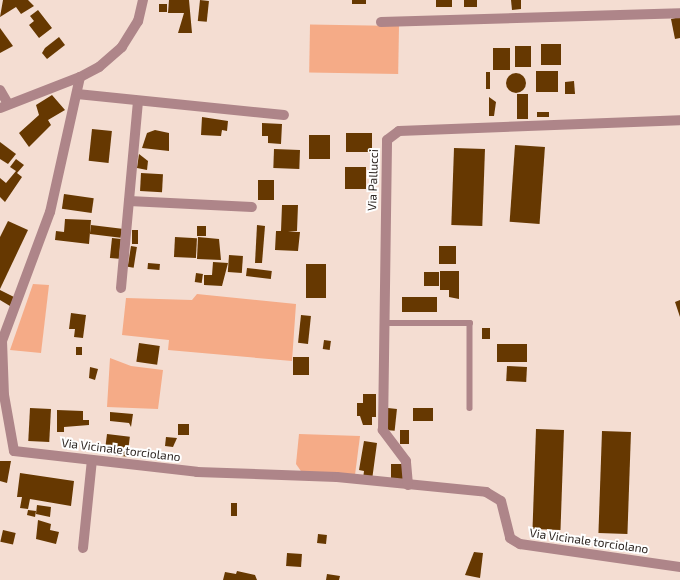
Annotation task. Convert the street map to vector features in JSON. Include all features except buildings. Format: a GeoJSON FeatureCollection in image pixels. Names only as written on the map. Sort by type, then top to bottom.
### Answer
{"type":"FeatureCollection","features":[{"type":"Feature","properties":{"kind":"street"},"geometry":{"type":"LineString","coordinates":[[0,90],[4,106],[80,77],[99,68],[122,47],[138,21],[143,0]]}},
{"type":"Feature","properties":{"kind":"street"},"geometry":{"type":"LineString","coordinates":[[381,22],[680,13]]}},
{"type":"Feature","properties":{"kind":"street","name":"Via Vicinale torciolano"},"geometry":{"type":"LineString","coordinates":[[80,77],[50,212],[1,343],[4,396],[14,451],[197,472],[408,484],[495,495],[505,509],[510,538],[520,544],[680,567]]}},
{"type":"Feature","properties":{"kind":"street"},"geometry":{"type":"LineString","coordinates":[[77,94],[138,102],[284,115]]}},
{"type":"Feature","properties":{"kind":"street"},"geometry":{"type":"LineString","coordinates":[[121,288],[138,102]]}},
{"type":"Feature","properties":{"kind":"street","name":"Via Pallucci"},"geometry":{"type":"LineString","coordinates":[[408,484],[406,461],[382,430],[387,140],[399,131],[680,120]]}},
{"type":"Feature","properties":{"kind":"street"},"geometry":{"type":"LineString","coordinates":[[129,201],[252,207]]}},
{"type":"Feature","properties":{"kind":"street"},"geometry":{"type":"LineString","coordinates":[[83,548],[92,460]]}},
{"type":"Feature","properties":{"kind":"lane"},"geometry":{"type":"LineString","coordinates":[[383,323],[470,324],[470,408]]}},
{"type":"Feature","properties":{"kind":"shaded area"},"geometry":{"type":"Polygon","coordinates":[[[310,24],[399,26],[398,74],[309,72],[310,24]]]}},
{"type":"Feature","properties":{"kind":"shaded area"},"geometry":{"type":"Polygon","coordinates":[[[33,284],[49,285],[41,353],[10,350],[33,284]]]}},
{"type":"Feature","properties":{"kind":"shaded area"},"geometry":{"type":"Polygon","coordinates":[[[197,294],[296,304],[292,361],[168,350],[169,340],[122,335],[126,298],[192,300],[197,294]]]}},
{"type":"Feature","properties":{"kind":"shaded area"},"geometry":{"type":"Polygon","coordinates":[[[110,358],[131,366],[163,370],[158,409],[107,407],[110,358]]]}},
{"type":"Feature","properties":{"kind":"shaded area"},"geometry":{"type":"Polygon","coordinates":[[[299,434],[360,436],[355,475],[303,474],[296,464],[299,434]]]}}]}
